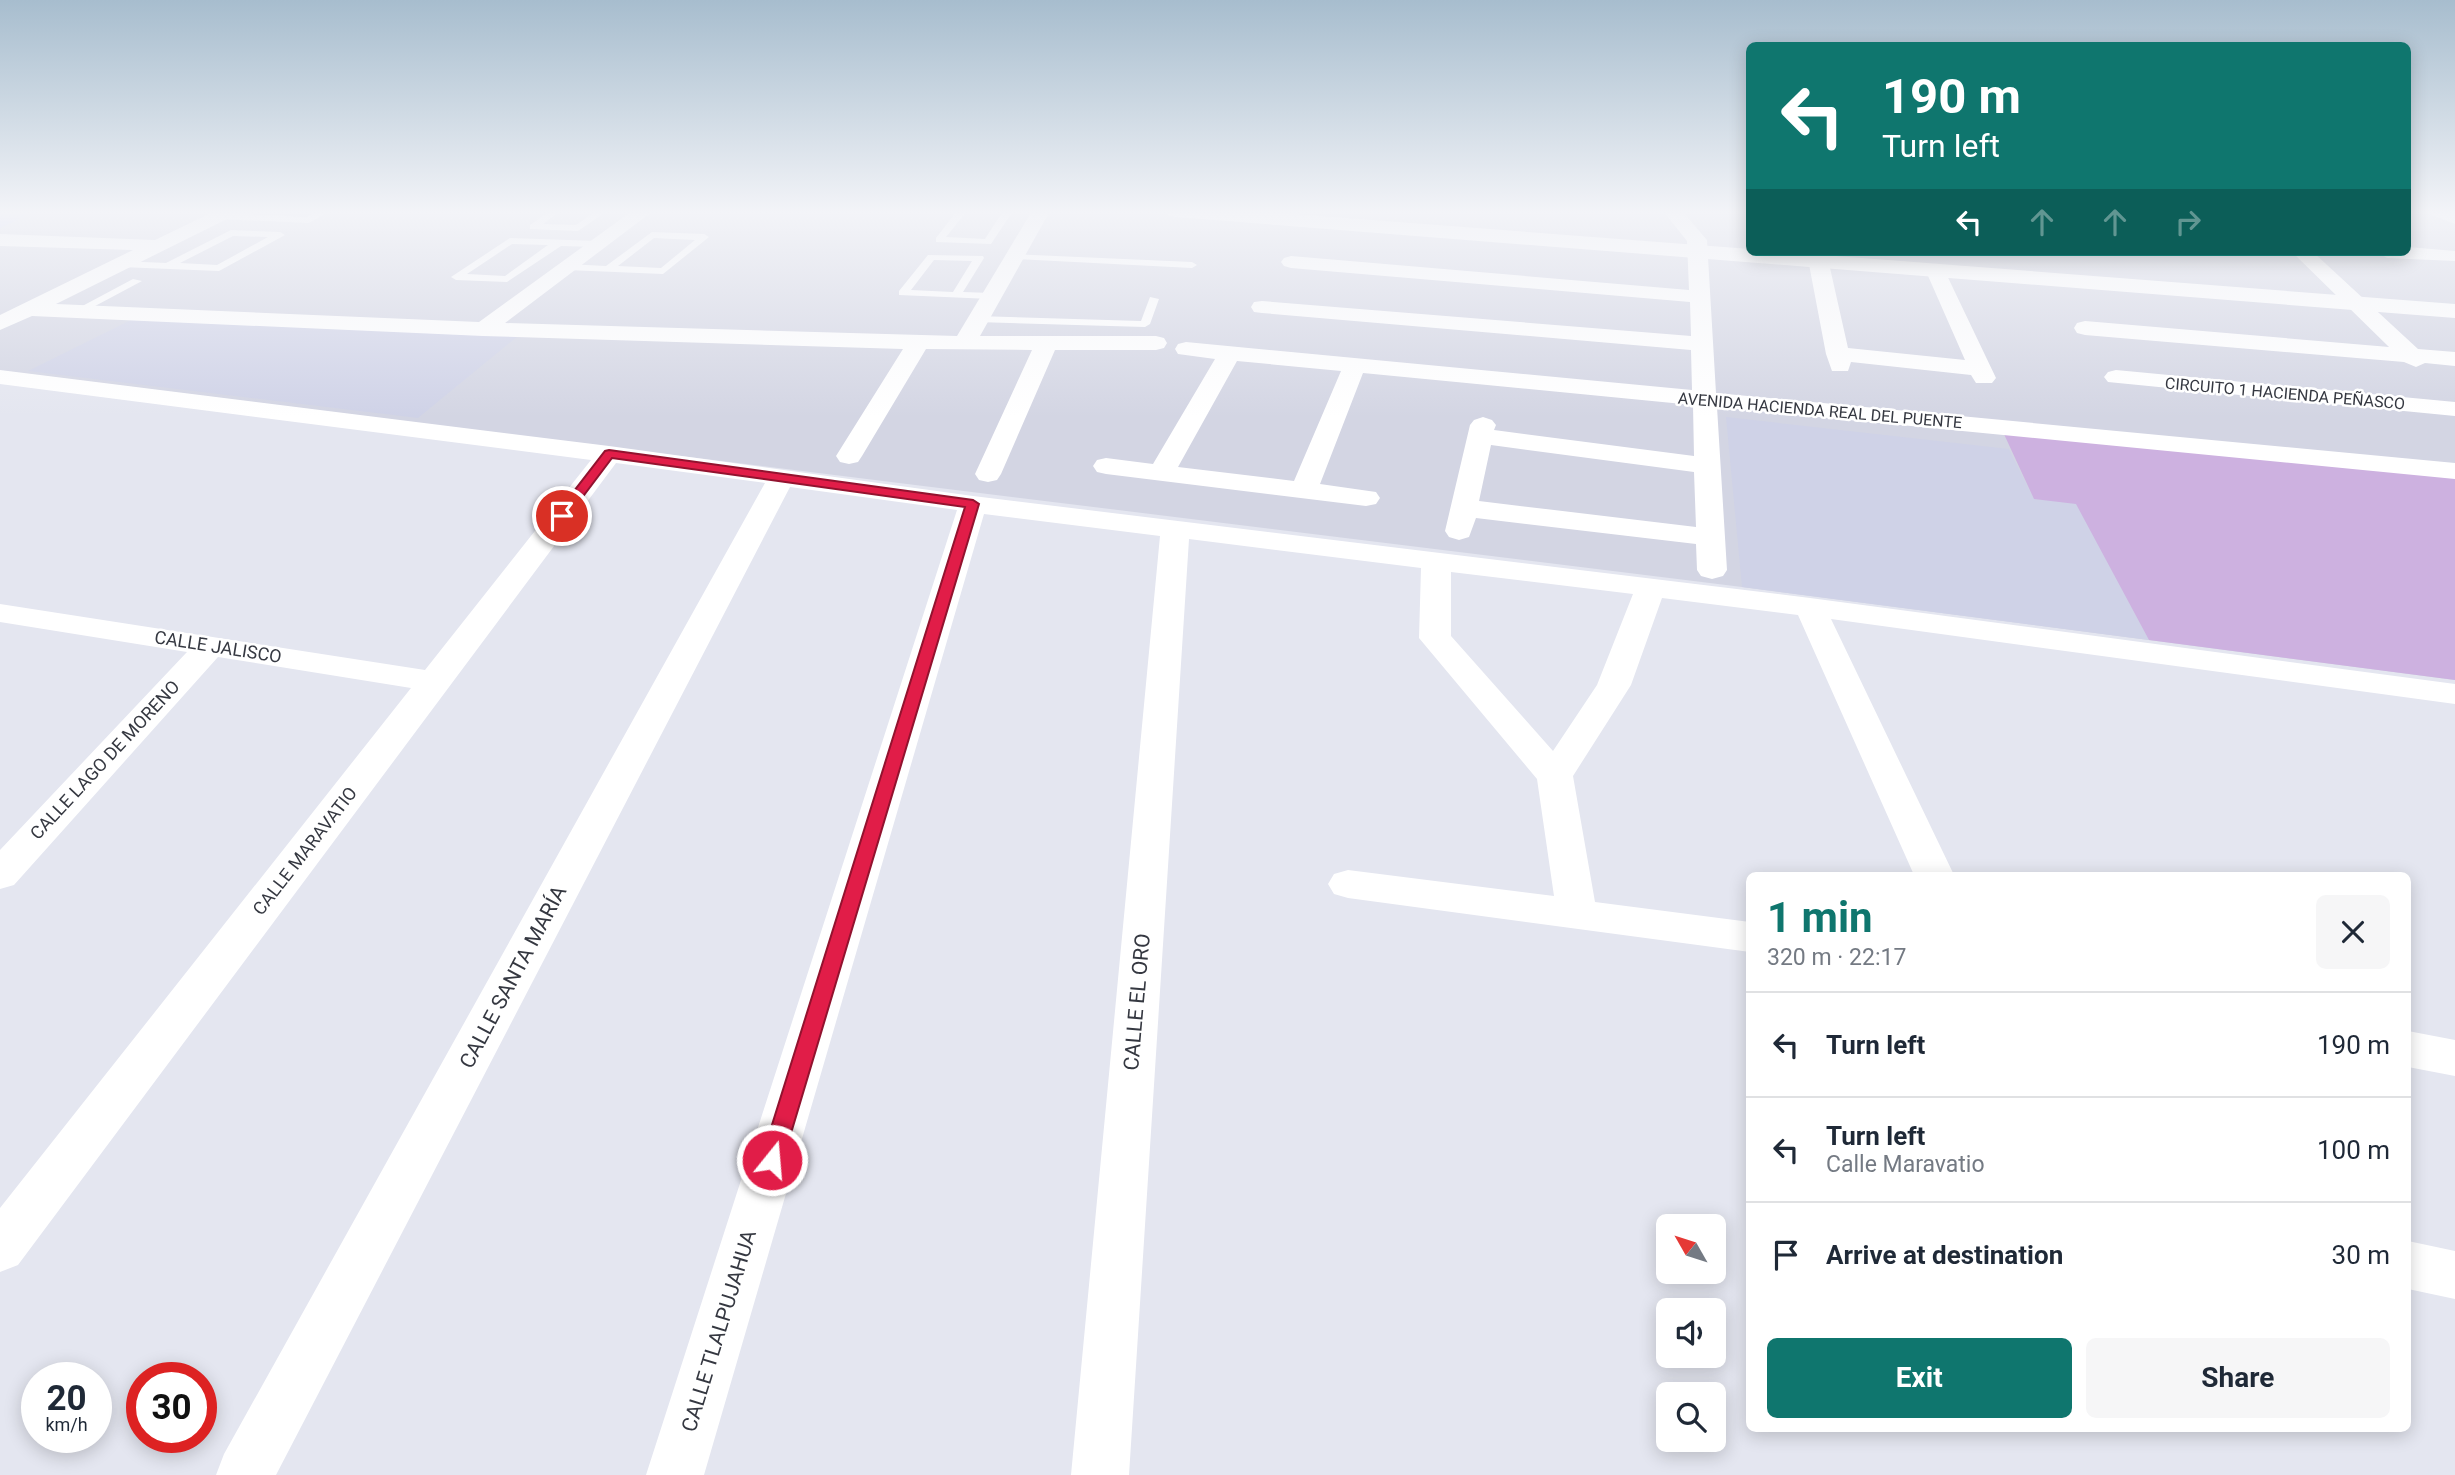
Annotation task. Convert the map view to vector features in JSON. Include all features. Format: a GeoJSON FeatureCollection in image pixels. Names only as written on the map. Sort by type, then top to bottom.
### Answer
{"type":"FeatureCollection","features":[{"type":"Feature","properties":{"kind":"street"},"geometry":{"type":"LineString","coordinates":[[0,323],[89,280]]}},
{"type":"Feature","properties":{"kind":"street"},"geometry":{"type":"LineString","coordinates":[[483,329],[550,280]]}},
{"type":"Feature","properties":{"kind":"street"},"geometry":{"type":"LineString","coordinates":[[964,344],[1001,280]]}},
{"type":"Feature","properties":{"kind":"street"},"geometry":{"type":"LineString","coordinates":[[1298,310],[1312,280]]}},
{"type":"Feature","properties":{"kind":"street"},"geometry":{"type":"LineString","coordinates":[[1502,280],[1700,297]]}},
{"type":"Feature","properties":{"kind":"street"},"geometry":{"type":"LineString","coordinates":[[1699,280],[1712,570]]}},
{"type":"Feature","properties":{"kind":"street"},"geometry":{"type":"LineString","coordinates":[[1822,280],[1838,360],[1981,373],[1947,280]]}},
{"type":"Feature","properties":{"kind":"street"},"geometry":{"type":"LineString","coordinates":[[2171,280],[2347,295],[2455,298]]}},
{"type":"Feature","properties":{"kind":"street"},"geometry":{"type":"LineString","coordinates":[[2331,280],[2449,392]]}},
{"type":"Feature","properties":{"kind":"street"},"geometry":{"type":"LineString","coordinates":[[2347,295],[2455,311]]}},
{"type":"Feature","properties":{"kind":"street"},"geometry":{"type":"LineString","coordinates":[[1262,307],[1702,344]]}},
{"type":"Feature","properties":{"kind":"street"},"geometry":{"type":"LineString","coordinates":[[30,309],[483,329],[918,343],[1156,343]]}},
{"type":"Feature","properties":{"kind":"street","name":"CIRCUITO 1 HACIENDA PEÑASCO"},"geometry":{"type":"LineString","coordinates":[[2449,392],[2110,368],[2081,322],[2455,359]]}},
{"type":"Feature","properties":{"kind":"street"},"geometry":{"type":"LineString","coordinates":[[849,456],[918,343]]}},
{"type":"Feature","properties":{"kind":"street","name":"CALLE TLALPUJAHUA"},"geometry":{"type":"LineString","coordinates":[[675,1475],[980,489],[1046,344]]}},
{"type":"Feature","properties":{"kind":"street","name":"AVENIDA HACIENDA REAL DEL PUENTE"},"geometry":{"type":"LineString","coordinates":[[1186,349],[2455,471]]}},
{"type":"Feature","properties":{"kind":"street"},"geometry":{"type":"LineString","coordinates":[[1161,473],[1230,353]]}},
{"type":"Feature","properties":{"kind":"street"},"geometry":{"type":"LineString","coordinates":[[1304,490],[1355,365]]}},
{"type":"Feature","properties":{"kind":"street"},"geometry":{"type":"LineString","coordinates":[[0,377],[781,478],[980,489],[1175,530],[1810,607],[2455,694]]}},
{"type":"Feature","properties":{"kind":"street"},"geometry":{"type":"LineString","coordinates":[[1708,466],[1482,430],[1462,519],[1711,537]]}},
{"type":"Feature","properties":{"kind":"street","name":"CALLE MARAVATIO"},"geometry":{"type":"LineString","coordinates":[[0,1248],[609,454]]}},
{"type":"Feature","properties":{"kind":"street"},"geometry":{"type":"LineString","coordinates":[[1106,466],[1366,498]]}},
{"type":"Feature","properties":{"kind":"street","name":"CALLE SANTA MARÍA"},"geometry":{"type":"LineString","coordinates":[[245,1475],[781,478]]}},
{"type":"Feature","properties":{"kind":"street","name":"CALLE EL ORO"},"geometry":{"type":"LineString","coordinates":[[1100,1475],[1175,530]]}},
{"type":"Feature","properties":{"kind":"street"},"geometry":{"type":"LineString","coordinates":[[1436,561],[1435,638],[1555,776],[1577,914]]}},
{"type":"Feature","properties":{"kind":"street"},"geometry":{"type":"LineString","coordinates":[[1555,776],[1615,685],[1651,587]]}},
{"type":"Feature","properties":{"kind":"street"},"geometry":{"type":"LineString","coordinates":[[1810,607],[1933,872]]}},
{"type":"Feature","properties":{"kind":"street","name":"CALLE JALISCO"},"geometry":{"type":"LineString","coordinates":[[1,614],[435,682]]}},
{"type":"Feature","properties":{"kind":"street","name":"CALLE LAGO DE MORENO"},"geometry":{"type":"LineString","coordinates":[[0,875],[211,646]]}},
{"type":"Feature","properties":{"kind":"street"},"geometry":{"type":"LineString","coordinates":[[1348,884],[1746,936]]}},
{"type":"Feature","properties":{"kind":"street"},"geometry":{"type":"LineString","coordinates":[[2411,1050],[2455,1058]]}},
{"type":"Feature","properties":{"kind":"lane"},"geometry":{"type":"LineString","coordinates":[[913,280],[903,293],[991,296]]}},
{"type":"Feature","properties":{"kind":"lane"},"geometry":{"type":"LineString","coordinates":[[956,295],[965,280]]}},
{"type":"Feature","properties":{"kind":"lane"},"geometry":{"type":"LineString","coordinates":[[78,311],[136,281]]}},
{"type":"Feature","properties":{"kind":"lane"},"geometry":{"type":"LineString","coordinates":[[977,319],[1145,324],[1154,299]]}},
{"type":"Feature","properties":{"kind":"shaded area"},"geometry":{"type":"Polygon","coordinates":[[[0,280],[2455,280],[2455,680],[1742,587],[0,372],[0,280]]]}},
{"type":"Feature","properties":{"kind":"shaded area"},"geometry":{"type":"Polygon","coordinates":[[[133,319],[518,336],[418,418],[28,371],[133,319]]]}},
{"type":"Feature","properties":{"kind":"shaded area"},"geometry":{"type":"Polygon","coordinates":[[[1726,417],[2009,449],[2034,499],[2076,503],[2149,640],[1742,587],[1726,417]]]}},
{"type":"Feature","properties":{"kind":"shaded area"},"geometry":{"type":"Polygon","coordinates":[[[2003,432],[2455,476],[2455,680],[2149,640],[2076,504],[2034,499],[2003,432]]]}},
{"type":"Feature","properties":{"kind":"route"},"geometry":{"type":"LineString","coordinates":[[562,516],[609,454],[973,504],[772,1160]]}}]}
